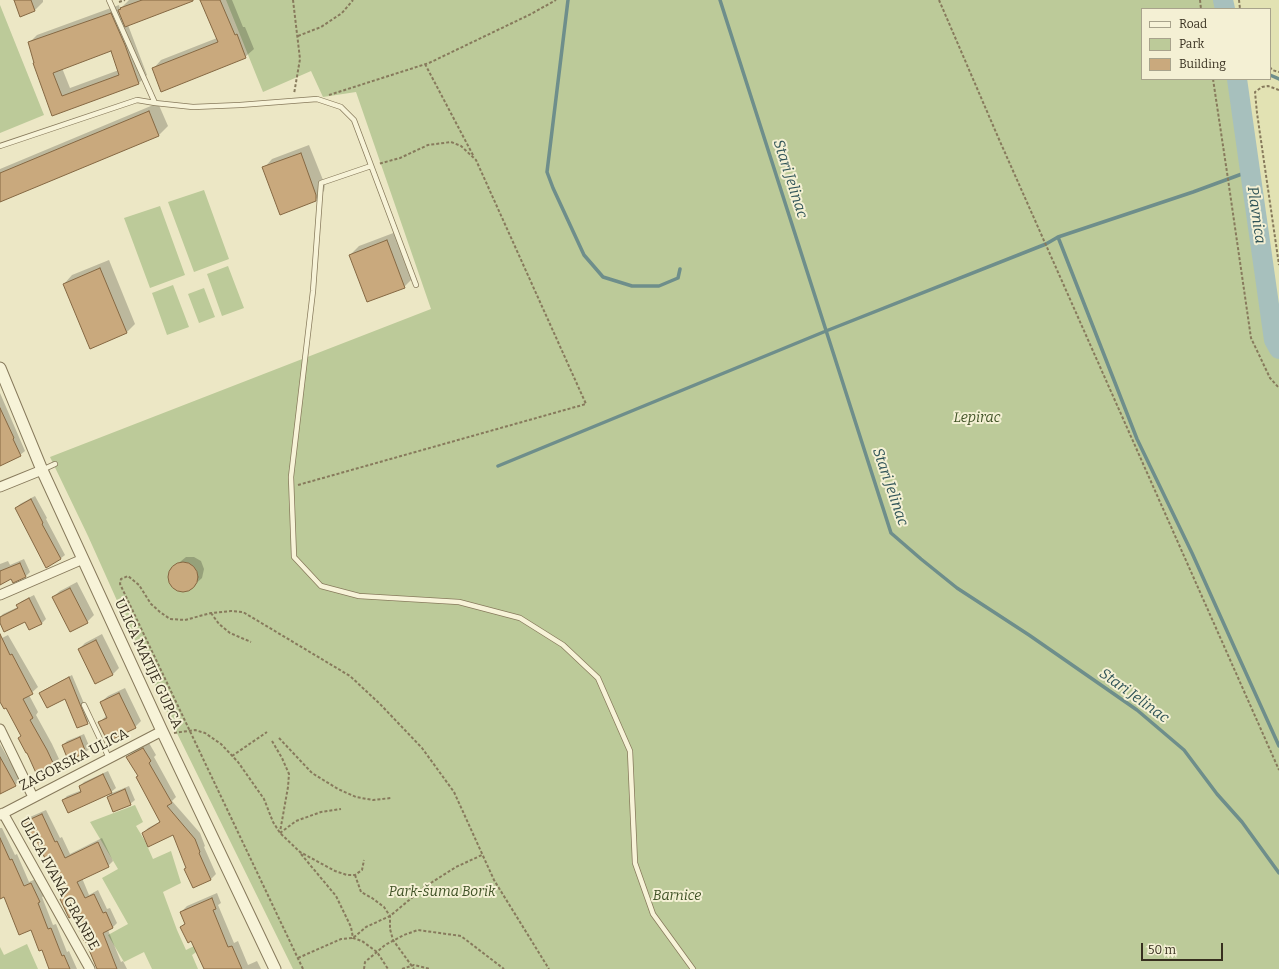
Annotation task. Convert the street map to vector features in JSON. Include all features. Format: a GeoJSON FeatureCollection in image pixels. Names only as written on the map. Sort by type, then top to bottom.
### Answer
{"type":"FeatureCollection","features":[{"type":"Feature","properties":{"kind":"street","name":"ULICA MATIJE GUPCA"},"geometry":{"type":"LineString","coordinates":[[0,368],[42,470],[166,732],[275,969]]}},
{"type":"Feature","properties":{"kind":"street"},"geometry":{"type":"LineString","coordinates":[[0,487],[42,470]]}},
{"type":"Feature","properties":{"kind":"street"},"geometry":{"type":"LineString","coordinates":[[0,595],[83,559]]}},
{"type":"Feature","properties":{"kind":"street"},"geometry":{"type":"LineString","coordinates":[[0,729],[33,797]]}},
{"type":"Feature","properties":{"kind":"street","name":"ZAGORSKA ULICA"},"geometry":{"type":"LineString","coordinates":[[2,814],[109,758],[166,732]]}},
{"type":"Feature","properties":{"kind":"street","name":"ULICA IVANA GRANĐE"},"geometry":{"type":"LineString","coordinates":[[2,814],[90,969]]}},
{"type":"Feature","properties":{"kind":"lane"},"geometry":{"type":"LineString","coordinates":[[109,0],[155,103]]}},
{"type":"Feature","properties":{"kind":"lane"},"geometry":{"type":"LineString","coordinates":[[0,146],[137,100],[193,107],[317,99],[341,107],[354,120],[416,285]]}},
{"type":"Feature","properties":{"kind":"lane"},"geometry":{"type":"LineString","coordinates":[[371,166],[321,183],[314,291],[291,477],[294,557],[321,586],[359,596],[459,602],[520,618],[563,645],[598,678],[630,751],[635,862],[653,914],[693,969]]}},
{"type":"Feature","properties":{"kind":"lane"},"geometry":{"type":"LineString","coordinates":[[42,470],[55,464]]}},
{"type":"Feature","properties":{"kind":"lane"},"geometry":{"type":"LineString","coordinates":[[84,705],[109,758]]}},
{"type":"Feature","properties":{"kind":"path"},"geometry":{"type":"LineString","coordinates":[[293,0],[300,59],[293,101]]}},
{"type":"Feature","properties":{"kind":"path"},"geometry":{"type":"LineString","coordinates":[[298,36],[321,27],[342,13],[353,0]]}},
{"type":"Feature","properties":{"kind":"path"},"geometry":{"type":"LineString","coordinates":[[317,99],[425,64],[532,14],[556,0]]}},
{"type":"Feature","properties":{"kind":"path"},"geometry":{"type":"LineString","coordinates":[[939,0],[998,137],[1279,770]]}},
{"type":"Feature","properties":{"kind":"path"},"geometry":{"type":"LineString","coordinates":[[292,487],[586,404],[476,160],[425,64]]}},
{"type":"Feature","properties":{"kind":"path"},"geometry":{"type":"LineString","coordinates":[[1213,80],[1251,338],[1270,378],[1279,388]]}},
{"type":"Feature","properties":{"kind":"path"},"geometry":{"type":"LineString","coordinates":[[1279,90],[1268,86],[1262,87],[1255,92],[1279,265]]}},
{"type":"Feature","properties":{"kind":"path"},"geometry":{"type":"LineString","coordinates":[[371,166],[400,158],[428,144],[451,142],[461,146],[476,160]]}},
{"type":"Feature","properties":{"kind":"path"},"geometry":{"type":"LineString","coordinates":[[303,969],[120,584],[121,579],[128,576],[139,585],[151,604],[170,619],[185,620],[211,613],[230,611],[243,612],[350,676],[380,704],[422,748],[454,792],[494,880],[549,969]]}},
{"type":"Feature","properties":{"kind":"path"},"geometry":{"type":"LineString","coordinates":[[211,613],[219,624],[230,633],[251,642]]}},
{"type":"Feature","properties":{"kind":"path"},"geometry":{"type":"LineString","coordinates":[[166,732],[195,730],[205,733],[221,744],[238,762],[264,799],[273,822],[280,833],[300,852],[336,896],[351,927],[353,938]]}},
{"type":"Feature","properties":{"kind":"path"},"geometry":{"type":"LineString","coordinates":[[232,756],[267,732]]}},
{"type":"Feature","properties":{"kind":"path"},"geometry":{"type":"LineString","coordinates":[[279,738],[312,772],[338,789],[356,797],[373,800],[391,798]]}},
{"type":"Feature","properties":{"kind":"path"},"geometry":{"type":"LineString","coordinates":[[272,741],[282,758],[288,774],[288,787],[280,833]]}},
{"type":"Feature","properties":{"kind":"path"},"geometry":{"type":"LineString","coordinates":[[280,833],[296,821],[321,812],[341,809]]}},
{"type":"Feature","properties":{"kind":"path"},"geometry":{"type":"LineString","coordinates":[[300,852],[335,871],[347,875],[355,875],[362,870],[364,860]]}},
{"type":"Feature","properties":{"kind":"path"},"geometry":{"type":"LineString","coordinates":[[353,938],[366,927],[390,916],[426,886],[456,867],[482,855]]}},
{"type":"Feature","properties":{"kind":"path"},"geometry":{"type":"LineString","coordinates":[[355,875],[362,892],[384,907],[390,916],[390,929],[393,940],[414,969]]}},
{"type":"Feature","properties":{"kind":"path"},"geometry":{"type":"LineString","coordinates":[[364,969],[366,962],[384,944],[418,930],[460,936],[504,969]]}},
{"type":"Feature","properties":{"kind":"path"},"geometry":{"type":"LineString","coordinates":[[298,958],[341,939],[353,938],[362,941],[376,952],[388,969]]}},
{"type":"Feature","properties":{"kind":"path"},"geometry":{"type":"LineString","coordinates":[[402,969],[414,965],[430,969]]}},
{"type":"Feature","properties":{"kind":"green space"},"geometry":{"type":"Polygon","coordinates":[[[226,0],[1223,0],[1224,8],[1141,8],[1141,80],[1236,80],[1274,340],[1279,349],[1279,969],[293,969],[171,721],[88,536],[50,457],[431,309],[356,92],[323,97],[311,71],[263,92],[226,0]]]}},
{"type":"Feature","properties":{"kind":"green space"},"geometry":{"type":"Polygon","coordinates":[[[1223,0],[1279,0],[1279,349],[1274,340],[1236,80],[1271,80],[1271,8],[1224,8],[1223,0]]]}},
{"type":"Feature","properties":{"kind":"green space"},"geometry":{"type":"Polygon","coordinates":[[[0,5],[44,115],[0,133],[0,5]]]}},
{"type":"Feature","properties":{"kind":"green space"},"geometry":{"type":"Polygon","coordinates":[[[204,190],[229,259],[194,272],[168,202],[204,190]]]}},
{"type":"Feature","properties":{"kind":"green space"},"geometry":{"type":"Polygon","coordinates":[[[160,206],[185,275],[150,288],[124,218],[160,206]]]}},
{"type":"Feature","properties":{"kind":"green space"},"geometry":{"type":"Polygon","coordinates":[[[228,266],[244,308],[222,316],[207,274],[228,266]]]}},
{"type":"Feature","properties":{"kind":"green space"},"geometry":{"type":"Polygon","coordinates":[[[173,285],[189,327],[167,335],[152,293],[173,285]]]}},
{"type":"Feature","properties":{"kind":"green space"},"geometry":{"type":"Polygon","coordinates":[[[204,288],[215,317],[199,323],[188,294],[204,288]]]}},
{"type":"Feature","properties":{"kind":"green space"},"geometry":{"type":"Polygon","coordinates":[[[135,805],[143,822],[136,826],[153,859],[171,851],[181,883],[163,892],[186,950],[198,944],[199,950],[192,955],[198,969],[152,969],[144,952],[124,962],[108,935],[128,924],[102,878],[118,869],[90,822],[135,805]]]}},
{"type":"Feature","properties":{"kind":"green space"},"geometry":{"type":"Polygon","coordinates":[[[27,944],[38,969],[0,969],[0,947],[4,955],[27,944]]]}},
{"type":"Feature","properties":{"kind":"building"},"geometry":{"type":"Polygon","coordinates":[[[14,0],[31,0],[35,11],[20,17],[14,0]]]}},
{"type":"Feature","properties":{"kind":"building"},"geometry":{"type":"Polygon","coordinates":[[[142,0],[193,1],[125,27],[118,10],[142,0]]]}},
{"type":"Feature","properties":{"kind":"building"},"geometry":{"type":"Polygon","coordinates":[[[200,0],[220,0],[235,35],[237,34],[246,58],[161,92],[152,68],[218,42],[200,0]]]}},
{"type":"Feature","properties":{"kind":"building"},"geometry":{"type":"Polygon","coordinates":[[[111,13],[125,45],[139,84],[52,116],[33,63],[28,42],[111,13]],[[111,51],[53,73],[62,96],[119,75],[111,51]]]}},
{"type":"Feature","properties":{"kind":"building"},"geometry":{"type":"Polygon","coordinates":[[[149,111],[159,136],[0,202],[0,173],[149,111]]]}},
{"type":"Feature","properties":{"kind":"building"},"geometry":{"type":"Polygon","coordinates":[[[301,153],[316,195],[316,201],[280,215],[262,167],[301,153]]]}},
{"type":"Feature","properties":{"kind":"building"},"geometry":{"type":"Polygon","coordinates":[[[387,240],[405,288],[367,302],[349,255],[387,240]]]}},
{"type":"Feature","properties":{"kind":"building"},"geometry":{"type":"Polygon","coordinates":[[[100,268],[127,333],[90,349],[63,284],[100,268]]]}},
{"type":"Feature","properties":{"kind":"building"},"geometry":{"type":"Polygon","coordinates":[[[0,408],[21,456],[0,466],[0,408]]]}},
{"type":"Feature","properties":{"kind":"building"},"geometry":{"type":"Polygon","coordinates":[[[31,499],[43,523],[42,524],[61,559],[46,568],[15,508],[31,499]]]}},
{"type":"Feature","properties":{"kind":"building"},"geometry":{"type":"Polygon","coordinates":[[[183,562],[193,567],[198,577],[193,587],[183,592],[173,587],[168,577],[173,567],[183,562]]]}},
{"type":"Feature","properties":{"kind":"building"},"geometry":{"type":"Polygon","coordinates":[[[20,563],[26,577],[13,583],[11,579],[0,585],[0,571],[20,563]]]}},
{"type":"Feature","properties":{"kind":"building"},"geometry":{"type":"Polygon","coordinates":[[[70,588],[88,623],[70,632],[52,597],[70,588]]]}},
{"type":"Feature","properties":{"kind":"building"},"geometry":{"type":"Polygon","coordinates":[[[29,598],[42,624],[29,630],[25,622],[4,632],[0,623],[0,617],[18,608],[16,605],[29,598]]]}},
{"type":"Feature","properties":{"kind":"building"},"geometry":{"type":"Polygon","coordinates":[[[0,634],[10,655],[12,654],[33,694],[23,699],[33,718],[30,720],[54,765],[36,773],[18,738],[21,736],[6,708],[4,709],[0,702],[0,634]]]}},
{"type":"Feature","properties":{"kind":"building"},"geometry":{"type":"Polygon","coordinates":[[[96,640],[113,675],[95,684],[78,649],[96,640]]]}},
{"type":"Feature","properties":{"kind":"building"},"geometry":{"type":"Polygon","coordinates":[[[69,677],[88,724],[77,728],[65,699],[47,708],[39,693],[69,677]]]}},
{"type":"Feature","properties":{"kind":"building"},"geometry":{"type":"Polygon","coordinates":[[[119,693],[136,728],[113,739],[111,735],[106,738],[98,722],[107,718],[100,702],[119,693]]]}},
{"type":"Feature","properties":{"kind":"building"},"geometry":{"type":"Polygon","coordinates":[[[80,737],[86,753],[68,760],[62,745],[80,737]]]}},
{"type":"Feature","properties":{"kind":"building"},"geometry":{"type":"Polygon","coordinates":[[[143,748],[151,761],[149,763],[172,803],[167,806],[195,839],[200,852],[199,853],[211,880],[193,888],[184,869],[186,868],[173,835],[148,847],[142,833],[160,822],[136,777],[138,776],[126,757],[143,748]]]}},
{"type":"Feature","properties":{"kind":"building"},"geometry":{"type":"Polygon","coordinates":[[[0,757],[16,786],[0,794],[0,757]]]}},
{"type":"Feature","properties":{"kind":"building"},"geometry":{"type":"Polygon","coordinates":[[[103,774],[112,793],[68,813],[62,800],[81,792],[79,786],[103,774]]]}},
{"type":"Feature","properties":{"kind":"building"},"geometry":{"type":"Polygon","coordinates":[[[125,789],[131,805],[113,812],[107,797],[125,789]]]}},
{"type":"Feature","properties":{"kind":"building"},"geometry":{"type":"Polygon","coordinates":[[[42,814],[55,842],[57,841],[65,858],[98,842],[109,867],[77,882],[85,898],[94,894],[103,913],[106,912],[113,928],[103,933],[117,969],[97,969],[73,916],[69,918],[60,899],[63,898],[36,839],[33,841],[24,822],[42,814]]]}},
{"type":"Feature","properties":{"kind":"building"},"geometry":{"type":"Polygon","coordinates":[[[0,838],[10,860],[12,859],[24,886],[31,883],[40,902],[38,903],[48,929],[51,928],[62,956],[64,955],[70,969],[49,969],[42,950],[39,951],[31,930],[19,935],[4,897],[0,899],[0,838]]]}},
{"type":"Feature","properties":{"kind":"building"},"geometry":{"type":"Polygon","coordinates":[[[212,898],[216,909],[213,910],[228,947],[232,946],[242,969],[204,969],[191,941],[188,943],[180,927],[185,924],[180,912],[212,898]]]}},
{"type":"Feature","properties":{"kind":"waterway"},"geometry":{"type":"LineString","coordinates":[[568,0],[547,172],[553,188],[584,255],[603,277],[632,286],[659,286],[678,278],[680,269]]}},
{"type":"Feature","properties":{"kind":"waterway","name":"Stari Jelinac"},"geometry":{"type":"LineString","coordinates":[[720,0],[891,533],[957,588],[1029,635],[1137,710],[1184,750],[1217,794],[1242,822],[1279,873]]}},
{"type":"Feature","properties":{"kind":"waterway","name":"Plavnica"},"geometry":{"type":"LineString","coordinates":[[1223,0],[1225,8]]}},
{"type":"Feature","properties":{"kind":"waterway"},"geometry":{"type":"LineString","coordinates":[[1271,75],[1279,79]]}},
{"type":"Feature","properties":{"kind":"waterway","name":"Plavnica"},"geometry":{"type":"LineString","coordinates":[[1237,80],[1274,340],[1279,349]]}},
{"type":"Feature","properties":{"kind":"waterway"},"geometry":{"type":"LineString","coordinates":[[1250,171],[1193,192],[1058,237],[1137,439],[1192,553],[1279,746]]}},
{"type":"Feature","properties":{"kind":"waterway"},"geometry":{"type":"LineString","coordinates":[[498,466],[826,331],[1046,244],[1058,237]]}},
{"type":"Feature","properties":{"kind":"park label","name":"Lepirac"},"geometry":{"type":"Point","coordinates":[977,418]}},
{"type":"Feature","properties":{"kind":"park label","name":"Park-šuma Borik"},"geometry":{"type":"Point","coordinates":[442,892]}},
{"type":"Feature","properties":{"kind":"park label","name":"Barnice"},"geometry":{"type":"Point","coordinates":[677,896]}}]}
